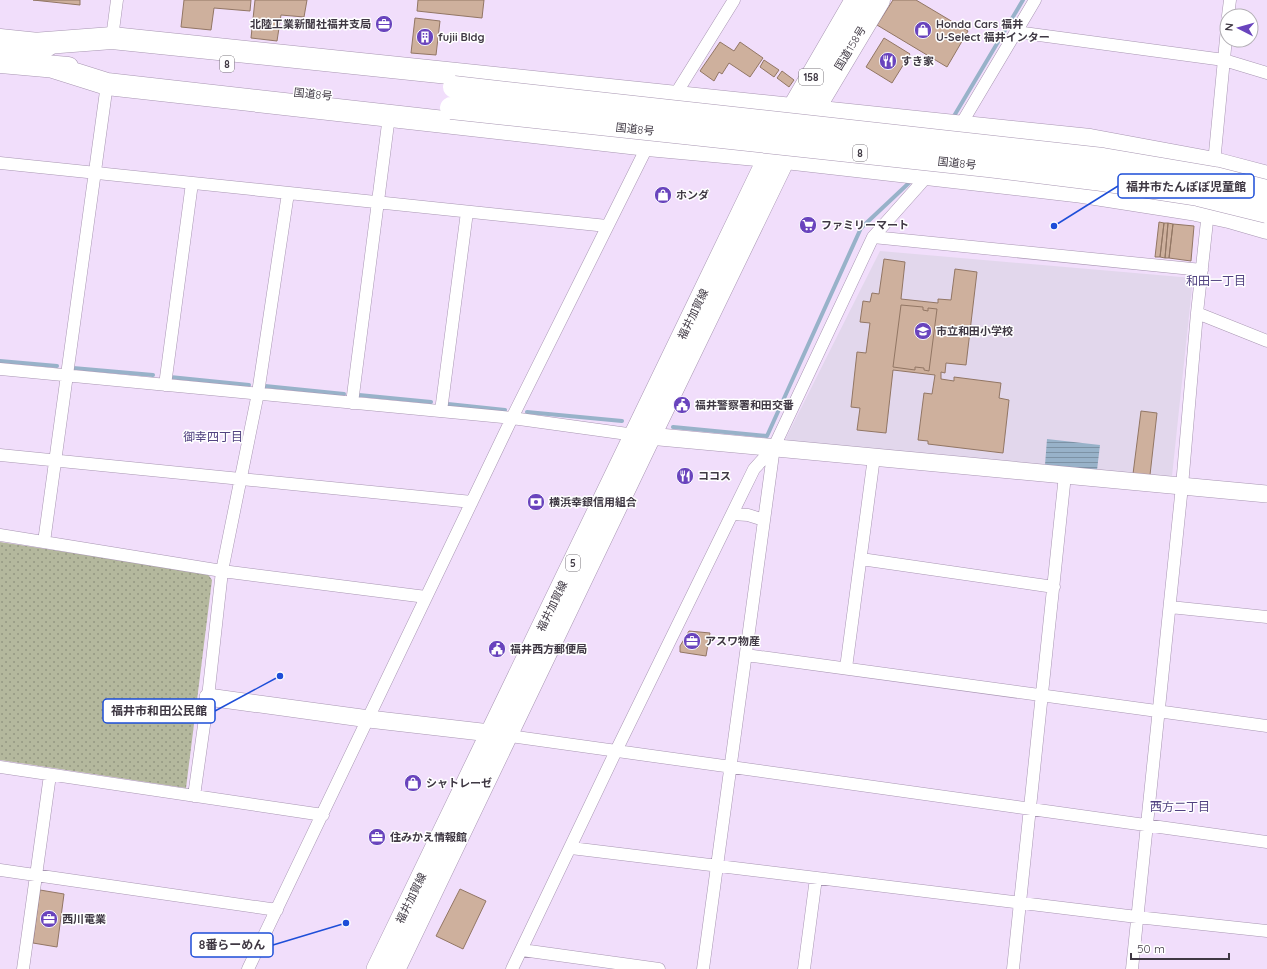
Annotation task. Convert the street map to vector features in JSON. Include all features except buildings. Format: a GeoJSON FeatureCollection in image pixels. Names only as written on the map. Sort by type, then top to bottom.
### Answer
{"type":"FeatureCollection","features":[{"type":"Feature","properties":{"kind":"highway","name":"国道158号"},"geometry":{"type":"LineString","coordinates":[[777,157],[802,110],[856,0]]}},
{"type":"Feature","properties":{"kind":"highway","name":"国道158号"},"geometry":{"type":"LineString","coordinates":[[802,110],[879,0]]}},
{"type":"Feature","properties":{"kind":"highway"},"geometry":{"type":"LineString","coordinates":[[34,44],[112,38],[1090,140],[1214,163],[1267,177]]}},
{"type":"Feature","properties":{"kind":"highway","name":"国道8号"},"geometry":{"type":"LineString","coordinates":[[0,40],[1086,178],[1198,195],[1267,212]]}},
{"type":"Feature","properties":{"kind":"highway","name":"国道8号"},"geometry":{"type":"LineString","coordinates":[[0,62],[452,98],[1103,159],[1215,178],[1267,191]]}},
{"type":"Feature","properties":{"kind":"highway"},"geometry":{"type":"LineString","coordinates":[[53,67],[107,84],[648,145],[777,157],[924,175],[1076,191],[1208,212],[1267,228]]}},
{"type":"Feature","properties":{"kind":"main road","name":"福井加賀線"},"geometry":{"type":"LineString","coordinates":[[396,969],[508,736],[643,436],[777,157]]}},
{"type":"Feature","properties":{"kind":"main road","name":"福井加賀線"},"geometry":{"type":"LineString","coordinates":[[376,969],[490,733],[643,436]]}},
{"type":"Feature","properties":{"kind":"street"},"geometry":{"type":"LineString","coordinates":[[112,38],[117,0]]}},
{"type":"Feature","properties":{"kind":"street"},"geometry":{"type":"LineString","coordinates":[[248,969],[512,418],[607,226],[674,96],[734,0]]}},
{"type":"Feature","properties":{"kind":"street"},"geometry":{"type":"LineString","coordinates":[[960,126],[1035,0]]}},
{"type":"Feature","properties":{"kind":"street"},"geometry":{"type":"LineString","coordinates":[[1016,32],[1224,60],[1267,73]]}},
{"type":"Feature","properties":{"kind":"street"},"geometry":{"type":"LineString","coordinates":[[1214,163],[1225,48]]}},
{"type":"Feature","properties":{"kind":"street"},"geometry":{"type":"LineString","coordinates":[[44,542],[107,84]]}},
{"type":"Feature","properties":{"kind":"street"},"geometry":{"type":"LineString","coordinates":[[352,402],[389,116]]}},
{"type":"Feature","properties":{"kind":"street"},"geometry":{"type":"LineString","coordinates":[[0,163],[607,226]]}},
{"type":"Feature","properties":{"kind":"street"},"geometry":{"type":"LineString","coordinates":[[512,969],[616,751],[754,469],[774,447],[873,237],[922,182],[924,175]]}},
{"type":"Feature","properties":{"kind":"street"},"geometry":{"type":"LineString","coordinates":[[165,385],[192,183]]}},
{"type":"Feature","properties":{"kind":"street"},"geometry":{"type":"LineString","coordinates":[[194,796],[208,697],[222,571],[258,393],[288,193]]}},
{"type":"Feature","properties":{"kind":"street"},"geometry":{"type":"LineString","coordinates":[[441,411],[467,212]]}},
{"type":"Feature","properties":{"kind":"street"},"geometry":{"type":"LineString","coordinates":[[1132,969],[1170,607],[1197,313],[1208,212]]}},
{"type":"Feature","properties":{"kind":"street"},"geometry":{"type":"LineString","coordinates":[[873,237],[1202,270]]}},
{"type":"Feature","properties":{"kind":"street"},"geometry":{"type":"LineString","coordinates":[[1197,313],[1267,341]]}},
{"type":"Feature","properties":{"kind":"street"},"geometry":{"type":"LineString","coordinates":[[0,369],[512,418],[643,436],[1267,494]]}},
{"type":"Feature","properties":{"kind":"street"},"geometry":{"type":"LineString","coordinates":[[703,969],[774,447]]}},
{"type":"Feature","properties":{"kind":"street"},"geometry":{"type":"LineString","coordinates":[[0,455],[472,502]]}},
{"type":"Feature","properties":{"kind":"street"},"geometry":{"type":"LineString","coordinates":[[846,668],[874,457]]}},
{"type":"Feature","properties":{"kind":"street"},"geometry":{"type":"LineString","coordinates":[[1013,969],[1065,475]]}},
{"type":"Feature","properties":{"kind":"street"},"geometry":{"type":"LineString","coordinates":[[732,514],[748,515],[764,520]]}},
{"type":"Feature","properties":{"kind":"street"},"geometry":{"type":"LineString","coordinates":[[0,535],[222,571],[426,597]]}},
{"type":"Feature","properties":{"kind":"street"},"geometry":{"type":"LineString","coordinates":[[860,560],[1054,587]]}},
{"type":"Feature","properties":{"kind":"street"},"geometry":{"type":"LineString","coordinates":[[1170,607],[1267,617]]}},
{"type":"Feature","properties":{"kind":"street"},"geometry":{"type":"LineString","coordinates":[[746,655],[1267,726]]}},
{"type":"Feature","properties":{"kind":"street"},"geometry":{"type":"LineString","coordinates":[[208,697],[369,719],[490,733],[1267,842]]}},
{"type":"Feature","properties":{"kind":"street"},"geometry":{"type":"LineString","coordinates":[[0,767],[323,814]]}},
{"type":"Feature","properties":{"kind":"street"},"geometry":{"type":"LineString","coordinates":[[23,969],[50,775]]}},
{"type":"Feature","properties":{"kind":"street"},"geometry":{"type":"LineString","coordinates":[[571,848],[1137,918],[1267,931]]}},
{"type":"Feature","properties":{"kind":"street"},"geometry":{"type":"LineString","coordinates":[[0,870],[277,910]]}},
{"type":"Feature","properties":{"kind":"street"},"geometry":{"type":"LineString","coordinates":[[804,969],[816,878]]}},
{"type":"Feature","properties":{"kind":"street"},"geometry":{"type":"LineString","coordinates":[[522,950],[659,969]]}},
{"type":"Feature","properties":{"kind":"shaded area"},"geometry":{"type":"Polygon","coordinates":[[[880,251],[1193,278],[1172,476],[1169,478],[789,444],[786,438],[880,251]]]}},
{"type":"Feature","properties":{"kind":"green space"},"geometry":{"type":"Polygon","coordinates":[[[0,542],[207,573],[212,580],[186,788],[0,760],[0,542]]]}},
{"type":"Feature","properties":{"kind":"water"},"geometry":{"type":"Polygon","coordinates":[[[1047,439],[1100,445],[1097,470],[1045,465],[1047,439]]]}},
{"type":"Feature","properties":{"kind":"waterway"},"geometry":{"type":"LineString","coordinates":[[954,116],[1023,0]]}},
{"type":"Feature","properties":{"kind":"waterway"},"geometry":{"type":"LineString","coordinates":[[673,427],[767,436],[861,228],[911,181]]}},
{"type":"Feature","properties":{"kind":"waterway"},"geometry":{"type":"LineString","coordinates":[[0,361],[57,366]]}},
{"type":"Feature","properties":{"kind":"waterway"},"geometry":{"type":"LineString","coordinates":[[73,368],[153,375]]}},
{"type":"Feature","properties":{"kind":"waterway"},"geometry":{"type":"LineString","coordinates":[[170,377],[249,385]]}},
{"type":"Feature","properties":{"kind":"waterway"},"geometry":{"type":"LineString","coordinates":[[265,386],[344,394]]}},
{"type":"Feature","properties":{"kind":"waterway"},"geometry":{"type":"LineString","coordinates":[[359,395],[431,402]]}},
{"type":"Feature","properties":{"kind":"waterway"},"geometry":{"type":"LineString","coordinates":[[448,404],[505,410]]}},
{"type":"Feature","properties":{"kind":"waterway"},"geometry":{"type":"LineString","coordinates":[[527,412],[622,421]]}},
{"type":"Feature","properties":{"kind":"place","name":"北陸工業新聞社福井支局"},"geometry":{"type":"Point","coordinates":[384,24]}},
{"type":"Feature","properties":{"kind":"place","name":"Honda Cars 福井 U-Select 福井インター"},"geometry":{"type":"Point","coordinates":[923,30]}},
{"type":"Feature","properties":{"kind":"place","name":"fujii Bldg"},"geometry":{"type":"Point","coordinates":[425,37]}},
{"type":"Feature","properties":{"kind":"place","name":"すき家"},"geometry":{"type":"Point","coordinates":[888,61]}},
{"type":"Feature","properties":{"kind":"place","name":"ホンダ"},"geometry":{"type":"Point","coordinates":[663,195]}},
{"type":"Feature","properties":{"kind":"place","name":"ファミリーマート"},"geometry":{"type":"Point","coordinates":[808,225]}},
{"type":"Feature","properties":{"kind":"place","name":"福井市たんぽぽ児童館"},"geometry":{"type":"Point","coordinates":[1054,226]}},
{"type":"Feature","properties":{"kind":"place","name":"市立和田小学校"},"geometry":{"type":"Point","coordinates":[923,331]}},
{"type":"Feature","properties":{"kind":"place","name":"福井警察署和田交番"},"geometry":{"type":"Point","coordinates":[682,405]}},
{"type":"Feature","properties":{"kind":"place","name":"ココス"},"geometry":{"type":"Point","coordinates":[685,476]}},
{"type":"Feature","properties":{"kind":"place","name":"横浜幸銀信用組合"},"geometry":{"type":"Point","coordinates":[536,502]}},
{"type":"Feature","properties":{"kind":"place","name":"アスワ物産"},"geometry":{"type":"Point","coordinates":[692,641]}},
{"type":"Feature","properties":{"kind":"place","name":"福井西方郵便局"},"geometry":{"type":"Point","coordinates":[497,649]}},
{"type":"Feature","properties":{"kind":"place","name":"福井市和田公民館"},"geometry":{"type":"Point","coordinates":[280,676]}},
{"type":"Feature","properties":{"kind":"place","name":"シャトレーゼ"},"geometry":{"type":"Point","coordinates":[413,783]}},
{"type":"Feature","properties":{"kind":"place","name":"住みかえ情報館"},"geometry":{"type":"Point","coordinates":[377,837]}},
{"type":"Feature","properties":{"kind":"place","name":"西川電業"},"geometry":{"type":"Point","coordinates":[49,919]}},
{"type":"Feature","properties":{"kind":"place","name":"8番らーめん"},"geometry":{"type":"Point","coordinates":[346,923]}},
{"type":"Feature","properties":{"kind":"district","name":"和田一丁目"},"geometry":{"type":"Point","coordinates":[1216,281]}},
{"type":"Feature","properties":{"kind":"district","name":"御幸四丁目"},"geometry":{"type":"Point","coordinates":[213,437]}},
{"type":"Feature","properties":{"kind":"district","name":"西方二丁目"},"geometry":{"type":"Point","coordinates":[1180,807]}}]}
